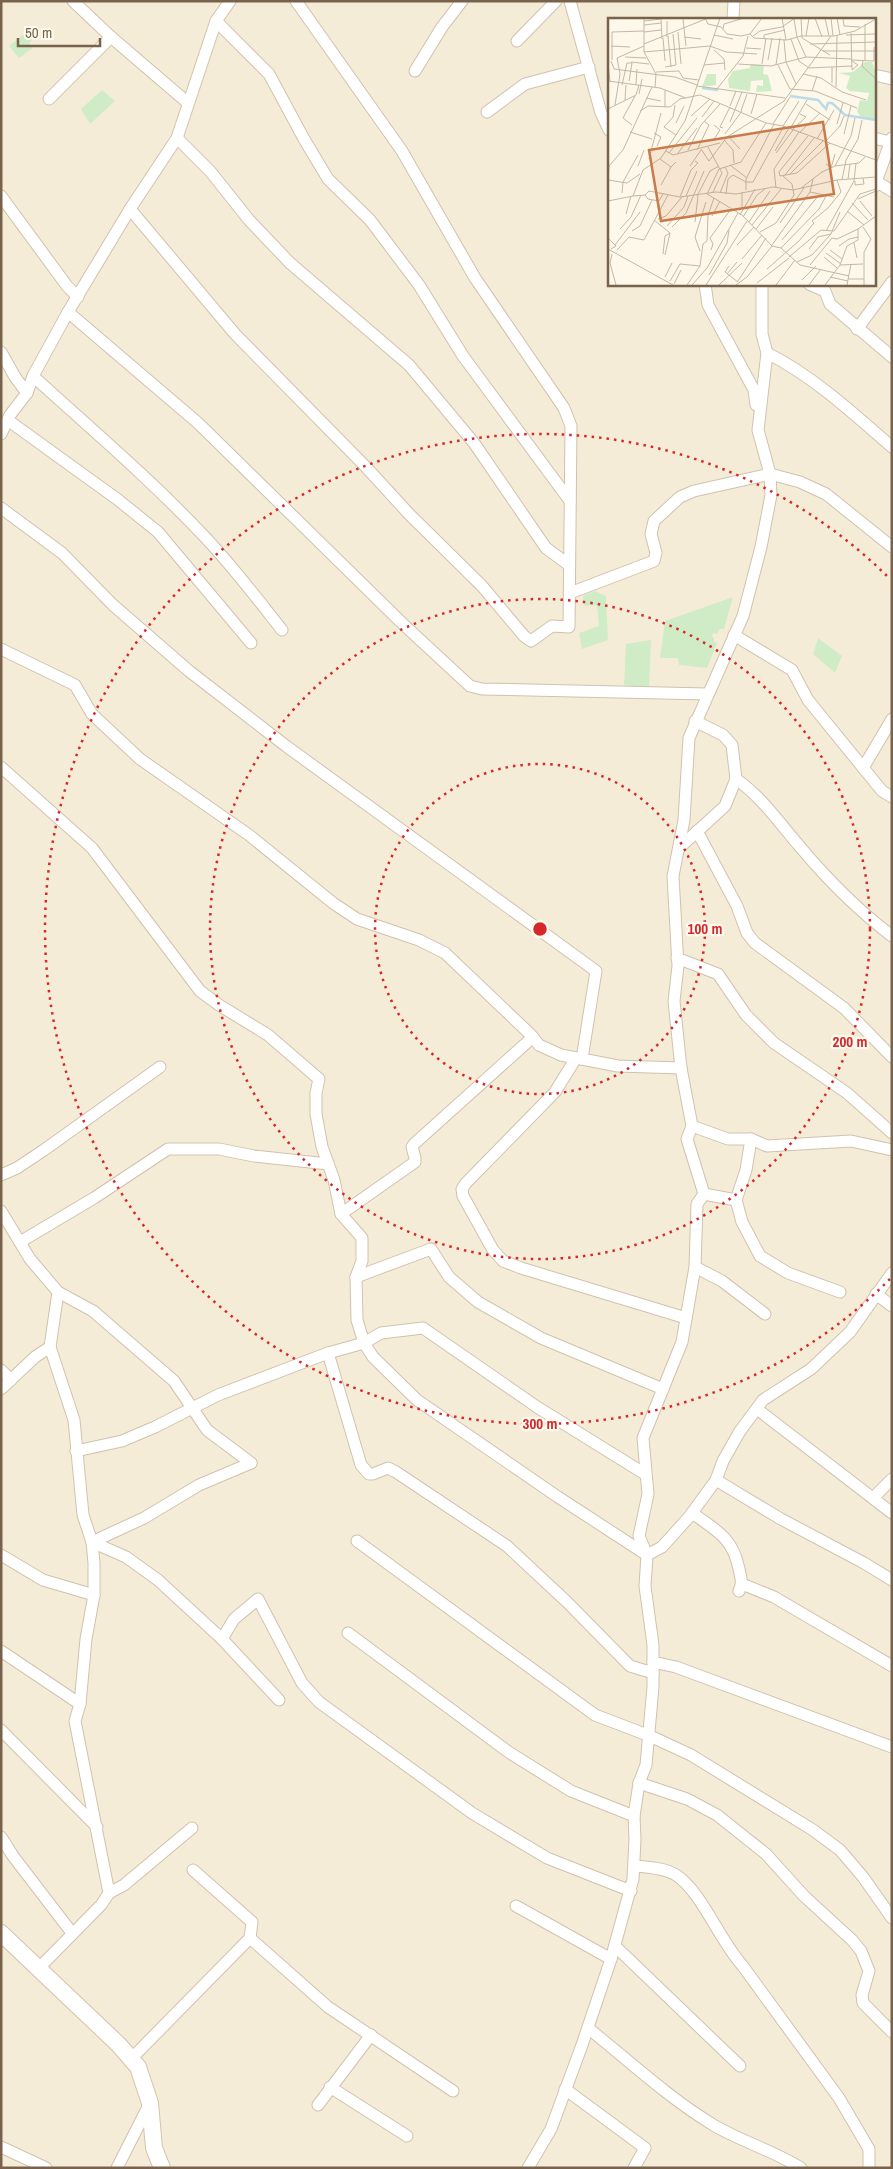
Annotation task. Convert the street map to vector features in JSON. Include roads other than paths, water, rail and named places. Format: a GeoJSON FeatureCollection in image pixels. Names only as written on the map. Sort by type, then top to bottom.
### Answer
{"type":"FeatureCollection","features":[{"type":"Feature","properties":{"kind":"street"},"geometry":{"type":"LineString","coordinates":[[73,1],[111,37],[188,102]]}},
{"type":"Feature","properties":{"kind":"street"},"geometry":{"type":"LineString","coordinates":[[1,434],[28,393],[33,376],[68,312],[130,209],[176,138],[216,21],[230,1]]}},
{"type":"Feature","properties":{"kind":"street"},"geometry":{"type":"LineString","coordinates":[[130,209],[235,334],[365,466],[409,514],[482,586],[524,636],[531,641],[552,626],[569,627],[571,426],[564,408],[475,278],[402,151],[296,1]]}},
{"type":"Feature","properties":{"kind":"street"},"geometry":{"type":"LineString","coordinates":[[415,71],[442,27],[462,1]]}},
{"type":"Feature","properties":{"kind":"street"},"geometry":{"type":"LineString","coordinates":[[518,41],[556,1]]}},
{"type":"Feature","properties":{"kind":"street"},"geometry":{"type":"LineString","coordinates":[[570,1],[601,113],[608,128]]}},
{"type":"Feature","properties":{"kind":"street"},"geometry":{"type":"LineString","coordinates":[[733,2],[733,18]]}},
{"type":"Feature","properties":{"kind":"street"},"geometry":{"type":"LineString","coordinates":[[216,21],[269,74],[328,179],[370,220],[419,285],[463,356],[570,501]]}},
{"type":"Feature","properties":{"kind":"street"},"geometry":{"type":"LineString","coordinates":[[49,99],[111,37]]}},
{"type":"Feature","properties":{"kind":"street"},"geometry":{"type":"LineString","coordinates":[[487,112],[525,84],[589,67]]}},
{"type":"Feature","properties":{"kind":"street"},"geometry":{"type":"LineString","coordinates":[[876,75],[892,79]]}},
{"type":"Feature","properties":{"kind":"street"},"geometry":{"type":"LineString","coordinates":[[176,138],[210,171],[249,220],[290,262],[409,365],[474,443],[546,548],[569,566]]}},
{"type":"Feature","properties":{"kind":"street"},"geometry":{"type":"LineString","coordinates":[[876,138],[891,140],[876,182]]}},
{"type":"Feature","properties":{"kind":"street"},"geometry":{"type":"LineString","coordinates":[[876,185],[892,191]]}},
{"type":"Feature","properties":{"kind":"street"},"geometry":{"type":"LineString","coordinates":[[1,196],[67,286],[78,297]]}},
{"type":"Feature","properties":{"kind":"street"},"geometry":{"type":"LineString","coordinates":[[858,330],[892,282]]}},
{"type":"Feature","properties":{"kind":"street"},"geometry":{"type":"LineString","coordinates":[[528,2168],[551,2129],[588,2028],[611,1960],[631,1891],[635,1866],[634,1816],[639,1783],[646,1765],[650,1736],[653,1668],[651,1627],[645,1586],[647,1555],[639,1536],[648,1494],[643,1438],[682,1342],[695,1267],[698,1204],[704,1194],[688,1139],[692,1126],[681,1068],[674,1001],[677,958],[673,876],[684,820],[689,738],[743,616],[761,547],[771,495],[770,474],[758,430],[754,390],[708,305],[705,285]]}},
{"type":"Feature","properties":{"kind":"street"},"geometry":{"type":"LineString","coordinates":[[758,430],[767,353],[762,334],[762,285]]}},
{"type":"Feature","properties":{"kind":"street"},"geometry":{"type":"LineString","coordinates":[[826,287],[830,304],[858,330],[892,357]]}},
{"type":"Feature","properties":{"kind":"street"},"geometry":{"type":"LineString","coordinates":[[68,312],[198,423],[397,619],[470,686],[482,689],[707,694]]}},
{"type":"Feature","properties":{"kind":"street"},"geometry":{"type":"LineString","coordinates":[[1,352],[15,377],[28,393]]}},
{"type":"Feature","properties":{"kind":"street"},"geometry":{"type":"LineString","coordinates":[[767,353],[781,360],[849,409],[892,447]]}},
{"type":"Feature","properties":{"kind":"street"},"geometry":{"type":"LineString","coordinates":[[33,376],[133,466],[202,534],[242,579],[282,630]]}},
{"type":"Feature","properties":{"kind":"street"},"geometry":{"type":"LineString","coordinates":[[1,407],[10,418],[158,532],[250,644]]}},
{"type":"Feature","properties":{"kind":"street"},"geometry":{"type":"LineString","coordinates":[[570,593],[654,561],[656,553],[651,534],[654,521],[680,497],[694,491],[770,474],[800,482],[826,494],[892,547]]}},
{"type":"Feature","properties":{"kind":"street"},"geometry":{"type":"LineString","coordinates":[[1,508],[62,553],[114,605],[226,700],[286,746],[596,971],[579,1058],[555,1092],[462,1189],[493,1250],[504,1260],[521,1268],[686,1318]]}},
{"type":"Feature","properties":{"kind":"street"},"geometry":{"type":"LineString","coordinates":[[734,635],[792,670],[808,700],[882,791],[892,797]]}},
{"type":"Feature","properties":{"kind":"street"},"geometry":{"type":"LineString","coordinates":[[1,649],[75,685],[92,714],[140,759],[249,836],[333,903],[357,918],[419,940],[445,953],[545,1049],[618,1066],[681,1068]]}},
{"type":"Feature","properties":{"kind":"street"},"geometry":{"type":"LineString","coordinates":[[863,768],[892,719]]}},
{"type":"Feature","properties":{"kind":"street"},"geometry":{"type":"LineString","coordinates":[[679,848],[725,806],[736,778],[732,745],[723,734],[696,721]]}},
{"type":"Feature","properties":{"kind":"street"},"geometry":{"type":"LineString","coordinates":[[1,767],[92,848],[200,991],[219,1005],[268,1034],[320,1079],[316,1093],[316,1114],[322,1147],[334,1180],[341,1214],[362,1238],[362,1262],[356,1277],[357,1320],[364,1343],[373,1357],[417,1400],[558,1498],[647,1555]]}},
{"type":"Feature","properties":{"kind":"street"},"geometry":{"type":"LineString","coordinates":[[736,778],[750,788],[802,850],[870,920],[892,936]]}},
{"type":"Feature","properties":{"kind":"street"},"geometry":{"type":"LineString","coordinates":[[697,831],[737,906],[747,933],[755,943],[844,1008],[892,1057]]}},
{"type":"Feature","properties":{"kind":"street"},"geometry":{"type":"LineString","coordinates":[[677,958],[718,974],[746,1015],[774,1043],[847,1093],[892,1133]]}},
{"type":"Feature","properties":{"kind":"street"},"geometry":{"type":"LineString","coordinates":[[341,1214],[411,1165],[416,1158],[412,1149],[414,1144],[533,1038]]}},
{"type":"Feature","properties":{"kind":"street"},"geometry":{"type":"LineString","coordinates":[[1,1175],[17,1168],[44,1150],[160,1067]]}},
{"type":"Feature","properties":{"kind":"street"},"geometry":{"type":"LineString","coordinates":[[692,1126],[728,1138],[751,1140],[767,1146],[851,1141],[892,1150]]}},
{"type":"Feature","properties":{"kind":"street"},"geometry":{"type":"LineString","coordinates":[[751,1140],[746,1170],[736,1200],[742,1222],[760,1256],[788,1273],[840,1292]]}},
{"type":"Feature","properties":{"kind":"street"},"geometry":{"type":"LineString","coordinates":[[20,1242],[94,1198],[168,1149],[219,1149],[254,1156],[328,1164]]}},
{"type":"Feature","properties":{"kind":"street"},"geometry":{"type":"LineString","coordinates":[[704,1194],[736,1200]]}},
{"type":"Feature","properties":{"kind":"street"},"geometry":{"type":"LineString","coordinates":[[1,1210],[30,1259],[58,1292],[93,1311],[174,1381],[207,1430],[251,1463],[199,1485],[144,1518],[92,1542]]}},
{"type":"Feature","properties":{"kind":"street"},"geometry":{"type":"LineString","coordinates":[[356,1277],[431,1250],[449,1276],[478,1302],[541,1338],[663,1390]]}},
{"type":"Feature","properties":{"kind":"street"},"geometry":{"type":"LineString","coordinates":[[695,1267],[722,1281],[766,1314]]}},
{"type":"Feature","properties":{"kind":"street"},"geometry":{"type":"LineString","coordinates":[[647,1555],[662,1547],[692,1513],[716,1480],[732,1446],[763,1400],[811,1369],[850,1332],[892,1273]]}},
{"type":"Feature","properties":{"kind":"street"},"geometry":{"type":"LineString","coordinates":[[58,1292],[50,1347],[74,1420],[83,1515],[92,1542],[94,1563],[94,1595],[86,1639],[80,1704],[75,1721],[109,1894]]}},
{"type":"Feature","properties":{"kind":"street"},"geometry":{"type":"LineString","coordinates":[[876,1294],[892,1306]]}},
{"type":"Feature","properties":{"kind":"street"},"geometry":{"type":"LineString","coordinates":[[76,1451],[122,1442],[155,1428],[218,1395],[328,1352],[364,1343],[381,1333],[423,1328],[537,1407],[645,1474]]}},
{"type":"Feature","properties":{"kind":"street"},"geometry":{"type":"LineString","coordinates":[[1,1389],[35,1357],[50,1347]]}},
{"type":"Feature","properties":{"kind":"street"},"geometry":{"type":"LineString","coordinates":[[328,1352],[361,1465],[369,1474],[388,1468],[396,1472],[507,1546],[567,1602],[630,1666],[676,1667],[892,1747]]}},
{"type":"Feature","properties":{"kind":"street"},"geometry":{"type":"LineString","coordinates":[[1,1370],[11,1380]]}},
{"type":"Feature","properties":{"kind":"street"},"geometry":{"type":"LineString","coordinates":[[757,1409],[892,1513]]}},
{"type":"Feature","properties":{"kind":"street"},"geometry":{"type":"LineString","coordinates":[[873,1498],[892,1479]]}},
{"type":"Feature","properties":{"kind":"street"},"geometry":{"type":"LineString","coordinates":[[716,1480],[781,1519],[892,1580]]}},
{"type":"Feature","properties":{"kind":"street"},"geometry":{"type":"LineString","coordinates":[[692,1513],[720,1533],[734,1548],[741,1588],[774,1597],[892,1666]]}},
{"type":"Feature","properties":{"kind":"street"},"geometry":{"type":"LineString","coordinates":[[357,1541],[595,1715],[650,1736],[691,1755],[813,1830],[840,1850],[863,1877],[892,1918]]}},
{"type":"Feature","properties":{"kind":"street"},"geometry":{"type":"LineString","coordinates":[[92,1542],[126,1557],[158,1580],[222,1639],[279,1700]]}},
{"type":"Feature","properties":{"kind":"street"},"geometry":{"type":"LineString","coordinates":[[1,1555],[43,1580],[94,1595]]}},
{"type":"Feature","properties":{"kind":"street"},"geometry":{"type":"LineString","coordinates":[[222,1639],[234,1619],[258,1599],[302,1683],[319,1702],[472,1813],[547,1858],[631,1891]]}},
{"type":"Feature","properties":{"kind":"street"},"geometry":{"type":"LineString","coordinates":[[348,1633],[510,1753],[571,1792],[634,1816]]}},
{"type":"Feature","properties":{"kind":"street"},"geometry":{"type":"LineString","coordinates":[[1,1651],[80,1704]]}},
{"type":"Feature","properties":{"kind":"street"},"geometry":{"type":"LineString","coordinates":[[1,1730],[97,1827]]}},
{"type":"Feature","properties":{"kind":"street"},"geometry":{"type":"LineString","coordinates":[[639,1783],[687,1799],[718,1815],[766,1854],[804,1896],[852,1940],[861,1951],[869,1971],[862,1995],[863,2003],[892,2032]]}},
{"type":"Feature","properties":{"kind":"street"},"geometry":{"type":"LineString","coordinates":[[39,1968],[101,1905],[109,1894],[124,1885],[192,1828]]}},
{"type":"Feature","properties":{"kind":"street"},"geometry":{"type":"LineString","coordinates":[[1,1837],[13,1856],[72,1933]]}},
{"type":"Feature","properties":{"kind":"street"},"geometry":{"type":"LineString","coordinates":[[635,1866],[675,1874],[688,1886],[714,1924],[730,1952],[742,1965],[838,2098],[869,2149],[869,2168]]}},
{"type":"Feature","properties":{"kind":"street"},"geometry":{"type":"LineString","coordinates":[[131,2059],[250,1938],[252,1922],[193,1870]]}},
{"type":"Feature","properties":{"kind":"street"},"geometry":{"type":"LineString","coordinates":[[516,1906],[611,1960]]}},
{"type":"Feature","properties":{"kind":"street"},"geometry":{"type":"LineString","coordinates":[[1,1933],[120,2044],[138,2067],[150,2103],[154,2148],[162,2168]]}},
{"type":"Feature","properties":{"kind":"street"},"geometry":{"type":"LineString","coordinates":[[250,1938],[328,2007],[453,2091]]}},
{"type":"Feature","properties":{"kind":"street"},"geometry":{"type":"LineString","coordinates":[[615,1946],[740,2066]]}},
{"type":"Feature","properties":{"kind":"street"},"geometry":{"type":"LineString","coordinates":[[588,2028],[670,2094],[713,2125],[742,2141],[785,2158],[801,2168]]}},
{"type":"Feature","properties":{"kind":"street"},"geometry":{"type":"LineString","coordinates":[[318,2105],[371,2035]]}},
{"type":"Feature","properties":{"kind":"street"},"geometry":{"type":"LineString","coordinates":[[330,2087],[407,2136]]}},
{"type":"Feature","properties":{"kind":"street"},"geometry":{"type":"LineString","coordinates":[[565,2089],[644,2148],[634,2168]]}},
{"type":"Feature","properties":{"kind":"street"},"geometry":{"type":"LineString","coordinates":[[117,2168],[150,2103]]}},
{"type":"Feature","properties":{"kind":"street"},"geometry":{"type":"LineString","coordinates":[[1,2146],[46,2168]]}}]}
